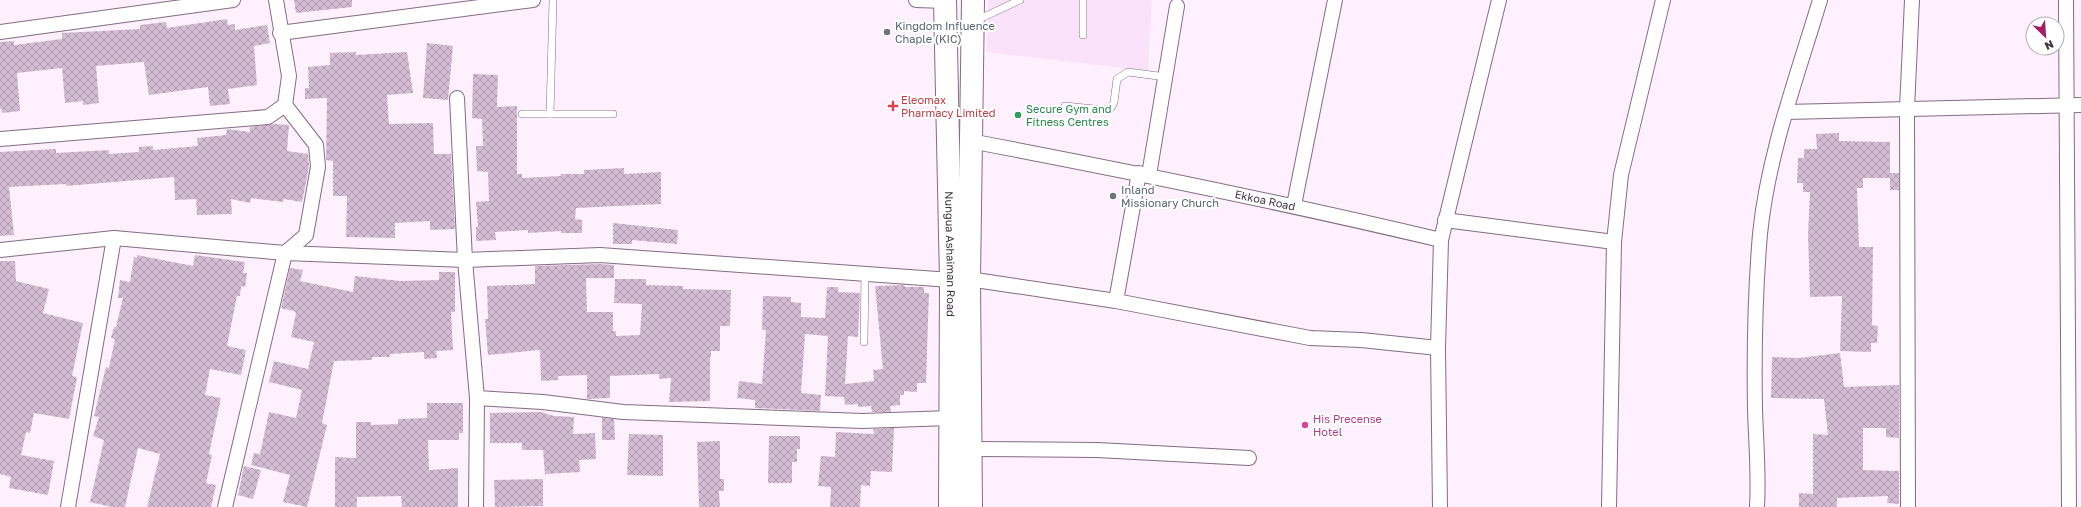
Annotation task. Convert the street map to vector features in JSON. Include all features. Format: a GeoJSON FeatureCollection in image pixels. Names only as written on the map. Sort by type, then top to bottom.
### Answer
{"type":"FeatureCollection","features":[{"type":"Feature","properties":{"kind":"main road","name":"Nungua Ashaiman Road"},"geometry":{"type":"LineString","coordinates":[[950,507],[951,418],[970,141],[973,0]]}},
{"type":"Feature","properties":{"kind":"main road","name":"Nungua Ashaiman Road"},"geometry":{"type":"LineString","coordinates":[[945,1],[971,448],[971,507]]}},
{"type":"Feature","properties":{"kind":"street"},"geometry":{"type":"LineString","coordinates":[[0,32],[233,0]]}},
{"type":"Feature","properties":{"kind":"street"},"geometry":{"type":"LineString","coordinates":[[225,507],[285,253],[306,235],[318,167],[316,145],[286,105],[289,76],[280,33],[276,0]]}},
{"type":"Feature","properties":{"kind":"street"},"geometry":{"type":"LineString","coordinates":[[280,33],[533,0]]}},
{"type":"Feature","properties":{"kind":"street"},"geometry":{"type":"LineString","coordinates":[[916,0],[945,1]]}},
{"type":"Feature","properties":{"kind":"street"},"geometry":{"type":"LineString","coordinates":[[1294,205],[1335,0]]}},
{"type":"Feature","properties":{"kind":"street"},"geometry":{"type":"LineString","coordinates":[[1440,507],[1438,348],[1441,240],[1499,0]]}},
{"type":"Feature","properties":{"kind":"street"},"geometry":{"type":"LineString","coordinates":[[1609,507],[1614,242],[1620,175],[1663,0]]}},
{"type":"Feature","properties":{"kind":"street"},"geometry":{"type":"LineString","coordinates":[[1757,507],[1755,375],[1756,288],[1760,233],[1772,168],[1786,112],[1820,0]]}},
{"type":"Feature","properties":{"kind":"street"},"geometry":{"type":"LineString","coordinates":[[1908,507],[1907,109],[1912,0]]}},
{"type":"Feature","properties":{"kind":"street"},"geometry":{"type":"LineString","coordinates":[[2066,0],[2068,507]]}},
{"type":"Feature","properties":{"kind":"street"},"geometry":{"type":"LineString","coordinates":[[1116,301],[1166,77],[1177,6]]}},
{"type":"Feature","properties":{"kind":"street"},"geometry":{"type":"LineString","coordinates":[[457,98],[465,260],[477,398],[476,507]]}},
{"type":"Feature","properties":{"kind":"street"},"geometry":{"type":"LineString","coordinates":[[0,138],[268,117],[286,105]]}},
{"type":"Feature","properties":{"kind":"street"},"geometry":{"type":"LineString","coordinates":[[1786,112],[2081,105]]}},
{"type":"Feature","properties":{"kind":"street","name":"Ekkoa Road"},"geometry":{"type":"LineString","coordinates":[[970,141],[1144,174],[1294,205],[1441,240]]}},
{"type":"Feature","properties":{"kind":"street"},"geometry":{"type":"LineString","coordinates":[[1445,220],[1614,242]]}},
{"type":"Feature","properties":{"kind":"street"},"geometry":{"type":"LineString","coordinates":[[68,507],[114,238]]}},
{"type":"Feature","properties":{"kind":"street"},"geometry":{"type":"LineString","coordinates":[[0,250],[114,238],[285,253],[465,260],[600,255],[865,272],[960,279],[1116,301],[1310,338],[1361,340],[1438,348]]}},
{"type":"Feature","properties":{"kind":"street"},"geometry":{"type":"LineString","coordinates":[[477,398],[543,402],[624,412],[862,421],[951,418]]}},
{"type":"Feature","properties":{"kind":"street"},"geometry":{"type":"LineString","coordinates":[[971,448],[1097,450],[1249,458]]}},
{"type":"Feature","properties":{"kind":"lane"},"geometry":{"type":"LineString","coordinates":[[550,114],[553,0]]}},
{"type":"Feature","properties":{"kind":"lane"},"geometry":{"type":"LineString","coordinates":[[973,22],[1020,0]]}},
{"type":"Feature","properties":{"kind":"lane"},"geometry":{"type":"LineString","coordinates":[[1083,0],[1083,35]]}},
{"type":"Feature","properties":{"kind":"lane"},"geometry":{"type":"LineString","coordinates":[[1065,106],[1104,110],[1111,108],[1114,102],[1117,79],[1128,72],[1166,77]]}},
{"type":"Feature","properties":{"kind":"lane"},"geometry":{"type":"LineString","coordinates":[[522,114],[613,114]]}},
{"type":"Feature","properties":{"kind":"lane"},"geometry":{"type":"LineString","coordinates":[[864,342],[865,272]]}},
{"type":"Feature","properties":{"kind":"shaded area"},"geometry":{"type":"Polygon","coordinates":[[[988,0],[1152,0],[1148,71],[987,52],[988,0]]]}},
{"type":"Feature","properties":{"kind":"building"},"geometry":{"type":"Polygon","coordinates":[[[294,0],[352,0],[352,7],[296,13],[294,0]]]}},
{"type":"Feature","properties":{"kind":"building"},"geometry":{"type":"Polygon","coordinates":[[[227,19],[228,25],[235,24],[235,30],[267,25],[270,43],[254,46],[257,85],[228,89],[230,104],[210,106],[208,87],[149,95],[144,62],[96,66],[99,103],[83,105],[83,101],[65,103],[62,68],[17,73],[20,111],[2,113],[2,109],[0,109],[0,42],[14,41],[14,45],[62,39],[62,33],[140,29],[140,25],[166,22],[167,28],[227,19]]]}},
{"type":"Feature","properties":{"kind":"building"},"geometry":{"type":"Polygon","coordinates":[[[427,43],[453,46],[448,100],[423,98],[427,43]]]}},
{"type":"Feature","properties":{"kind":"building"},"geometry":{"type":"Polygon","coordinates":[[[356,52],[356,55],[407,52],[413,93],[387,95],[389,124],[433,123],[434,154],[451,154],[455,229],[430,230],[430,221],[395,223],[395,238],[346,237],[347,196],[333,196],[333,161],[326,160],[327,98],[305,99],[305,88],[309,88],[308,67],[330,65],[330,53],[356,52]]]}},
{"type":"Feature","properties":{"kind":"building"},"geometry":{"type":"Polygon","coordinates":[[[473,74],[498,75],[497,107],[517,106],[517,174],[522,174],[522,178],[561,176],[561,174],[584,174],[584,170],[624,168],[624,174],[661,172],[661,204],[576,208],[575,219],[582,220],[582,233],[561,233],[561,231],[528,233],[528,230],[495,232],[496,240],[476,241],[476,227],[478,227],[476,202],[489,201],[488,172],[477,171],[476,146],[483,146],[482,119],[472,118],[473,74]]]}},
{"type":"Feature","properties":{"kind":"building"},"geometry":{"type":"Polygon","coordinates":[[[273,124],[289,125],[287,151],[308,154],[309,167],[302,202],[284,199],[283,202],[251,198],[250,203],[231,199],[232,214],[197,215],[196,199],[175,200],[174,177],[66,186],[66,184],[9,187],[14,235],[0,236],[0,152],[56,149],[56,153],[109,150],[109,154],[139,152],[139,147],[153,146],[153,150],[198,146],[197,138],[226,135],[227,129],[250,132],[250,127],[273,124]]]}},
{"type":"Feature","properties":{"kind":"building"},"geometry":{"type":"Polygon","coordinates":[[[1839,133],[1839,141],[1890,142],[1890,178],[1863,178],[1863,188],[1857,188],[1859,247],[1873,247],[1872,325],[1878,326],[1877,343],[1871,343],[1871,352],[1840,351],[1842,296],[1810,297],[1808,235],[1810,192],[1803,192],[1803,183],[1797,183],[1798,158],[1804,158],[1804,149],[1817,149],[1816,134],[1839,133]]]}},
{"type":"Feature","properties":{"kind":"building"},"geometry":{"type":"Polygon","coordinates":[[[1890,173],[1899,173],[1899,190],[1890,190],[1890,173]]]}},
{"type":"Feature","properties":{"kind":"building"},"geometry":{"type":"Polygon","coordinates":[[[613,223],[678,230],[677,244],[632,240],[632,244],[613,244],[613,223]]]}},
{"type":"Feature","properties":{"kind":"building"},"geometry":{"type":"Polygon","coordinates":[[[137,255],[193,266],[195,255],[245,262],[243,273],[247,273],[245,287],[241,286],[240,296],[237,296],[227,346],[246,350],[241,375],[210,369],[205,395],[221,398],[209,454],[212,455],[206,483],[216,485],[211,507],[147,507],[160,454],[138,448],[125,507],[112,507],[90,502],[104,440],[93,436],[99,417],[94,416],[106,367],[109,368],[115,339],[111,338],[114,327],[116,327],[123,298],[118,298],[120,280],[130,282],[134,257],[137,258],[137,255]]]}},
{"type":"Feature","properties":{"kind":"building"},"geometry":{"type":"Polygon","coordinates":[[[0,261],[15,261],[16,281],[49,289],[43,313],[83,323],[72,376],[77,377],[69,419],[34,413],[30,433],[26,432],[21,455],[54,461],[48,495],[9,488],[11,477],[0,474],[0,261]]]}},
{"type":"Feature","properties":{"kind":"building"},"geometry":{"type":"Polygon","coordinates":[[[614,265],[614,278],[586,278],[587,312],[613,312],[613,331],[616,331],[616,336],[640,335],[642,304],[614,303],[615,279],[646,279],[646,285],[683,286],[683,289],[731,290],[730,326],[720,326],[720,351],[711,351],[710,401],[669,402],[671,378],[659,379],[659,374],[610,376],[610,398],[587,399],[587,375],[558,376],[558,380],[541,381],[540,350],[488,355],[485,319],[488,319],[487,286],[535,284],[535,266],[614,265]]]}},
{"type":"Feature","properties":{"kind":"building"},"geometry":{"type":"Polygon","coordinates":[[[290,268],[303,270],[300,281],[353,292],[355,276],[400,281],[439,280],[439,272],[455,272],[455,312],[451,312],[453,350],[436,351],[437,358],[424,359],[424,352],[390,354],[390,357],[372,357],[372,360],[334,361],[322,423],[327,425],[307,507],[283,502],[290,475],[251,465],[254,453],[260,454],[269,412],[296,418],[302,390],[269,382],[274,361],[308,369],[314,342],[291,337],[296,313],[294,311],[281,308],[290,268]]]}},
{"type":"Feature","properties":{"kind":"building"},"geometry":{"type":"Polygon","coordinates":[[[904,285],[905,287],[924,287],[924,293],[929,293],[926,383],[917,383],[917,392],[904,391],[904,395],[900,395],[900,405],[890,406],[891,412],[872,412],[871,406],[858,407],[858,404],[845,405],[844,397],[825,396],[828,336],[805,334],[801,393],[821,395],[820,411],[755,408],[755,400],[737,398],[739,381],[762,384],[766,330],[762,330],[763,296],[791,297],[791,302],[801,303],[801,317],[825,318],[827,287],[838,287],[838,292],[860,293],[858,337],[848,336],[845,384],[874,381],[873,370],[883,369],[875,286],[904,285]]]}},
{"type":"Feature","properties":{"kind":"building"},"geometry":{"type":"Polygon","coordinates":[[[1840,353],[1844,387],[1899,385],[1899,438],[1886,437],[1886,428],[1863,428],[1863,470],[1899,471],[1899,504],[1887,503],[1888,496],[1837,498],[1837,507],[1799,507],[1799,493],[1813,494],[1813,434],[1828,435],[1824,399],[1771,398],[1772,357],[1799,358],[1840,353]]]}},
{"type":"Feature","properties":{"kind":"building"},"geometry":{"type":"Polygon","coordinates":[[[427,403],[463,403],[463,433],[459,433],[459,440],[428,440],[429,470],[458,468],[458,507],[402,507],[401,496],[357,497],[357,507],[335,507],[335,457],[356,458],[356,422],[371,422],[371,425],[398,424],[398,419],[427,418],[427,403]]]}},
{"type":"Feature","properties":{"kind":"building"},"geometry":{"type":"Polygon","coordinates":[[[541,412],[554,416],[574,417],[573,434],[595,433],[596,459],[579,460],[580,472],[545,474],[543,450],[522,450],[522,443],[490,443],[490,413],[541,412]]]}},
{"type":"Feature","properties":{"kind":"building"},"geometry":{"type":"Polygon","coordinates":[[[602,418],[614,419],[615,440],[602,440],[602,418]]]}},
{"type":"Feature","properties":{"kind":"building"},"geometry":{"type":"Polygon","coordinates":[[[894,428],[892,472],[871,471],[870,486],[861,485],[860,507],[830,507],[831,487],[818,486],[821,456],[835,457],[836,432],[874,434],[873,429],[894,428]]]}},
{"type":"Feature","properties":{"kind":"building"},"geometry":{"type":"Polygon","coordinates":[[[629,434],[663,435],[663,476],[627,475],[629,434]]]}},
{"type":"Feature","properties":{"kind":"building"},"geometry":{"type":"Polygon","coordinates":[[[769,436],[800,436],[800,449],[797,449],[797,462],[792,462],[792,483],[768,483],[769,436]]]}},
{"type":"Feature","properties":{"kind":"building"},"geometry":{"type":"Polygon","coordinates":[[[720,441],[720,479],[724,479],[724,491],[719,491],[720,507],[699,507],[697,442],[720,441]]]}},
{"type":"Feature","properties":{"kind":"building"},"geometry":{"type":"Polygon","coordinates":[[[244,466],[261,470],[253,499],[238,495],[244,466]]]}},
{"type":"Feature","properties":{"kind":"building"},"geometry":{"type":"Polygon","coordinates":[[[543,479],[543,506],[495,507],[494,480],[543,479]]]}},
{"type":"Feature","properties":{"kind":"place","name":"Kingdom Influence Chaple (KIC)"},"geometry":{"type":"Point","coordinates":[887,32]}},
{"type":"Feature","properties":{"kind":"place","name":"Eleomax Pharmacy Limited"},"geometry":{"type":"Point","coordinates":[893,106]}},
{"type":"Feature","properties":{"kind":"place","name":"Secure Gym and Fitness Centres"},"geometry":{"type":"Point","coordinates":[1018,115]}},
{"type":"Feature","properties":{"kind":"place","name":"Inland Missionary Church"},"geometry":{"type":"Point","coordinates":[1113,196]}},
{"type":"Feature","properties":{"kind":"place","name":"His Precense Hotel"},"geometry":{"type":"Point","coordinates":[1305,425]}}]}
